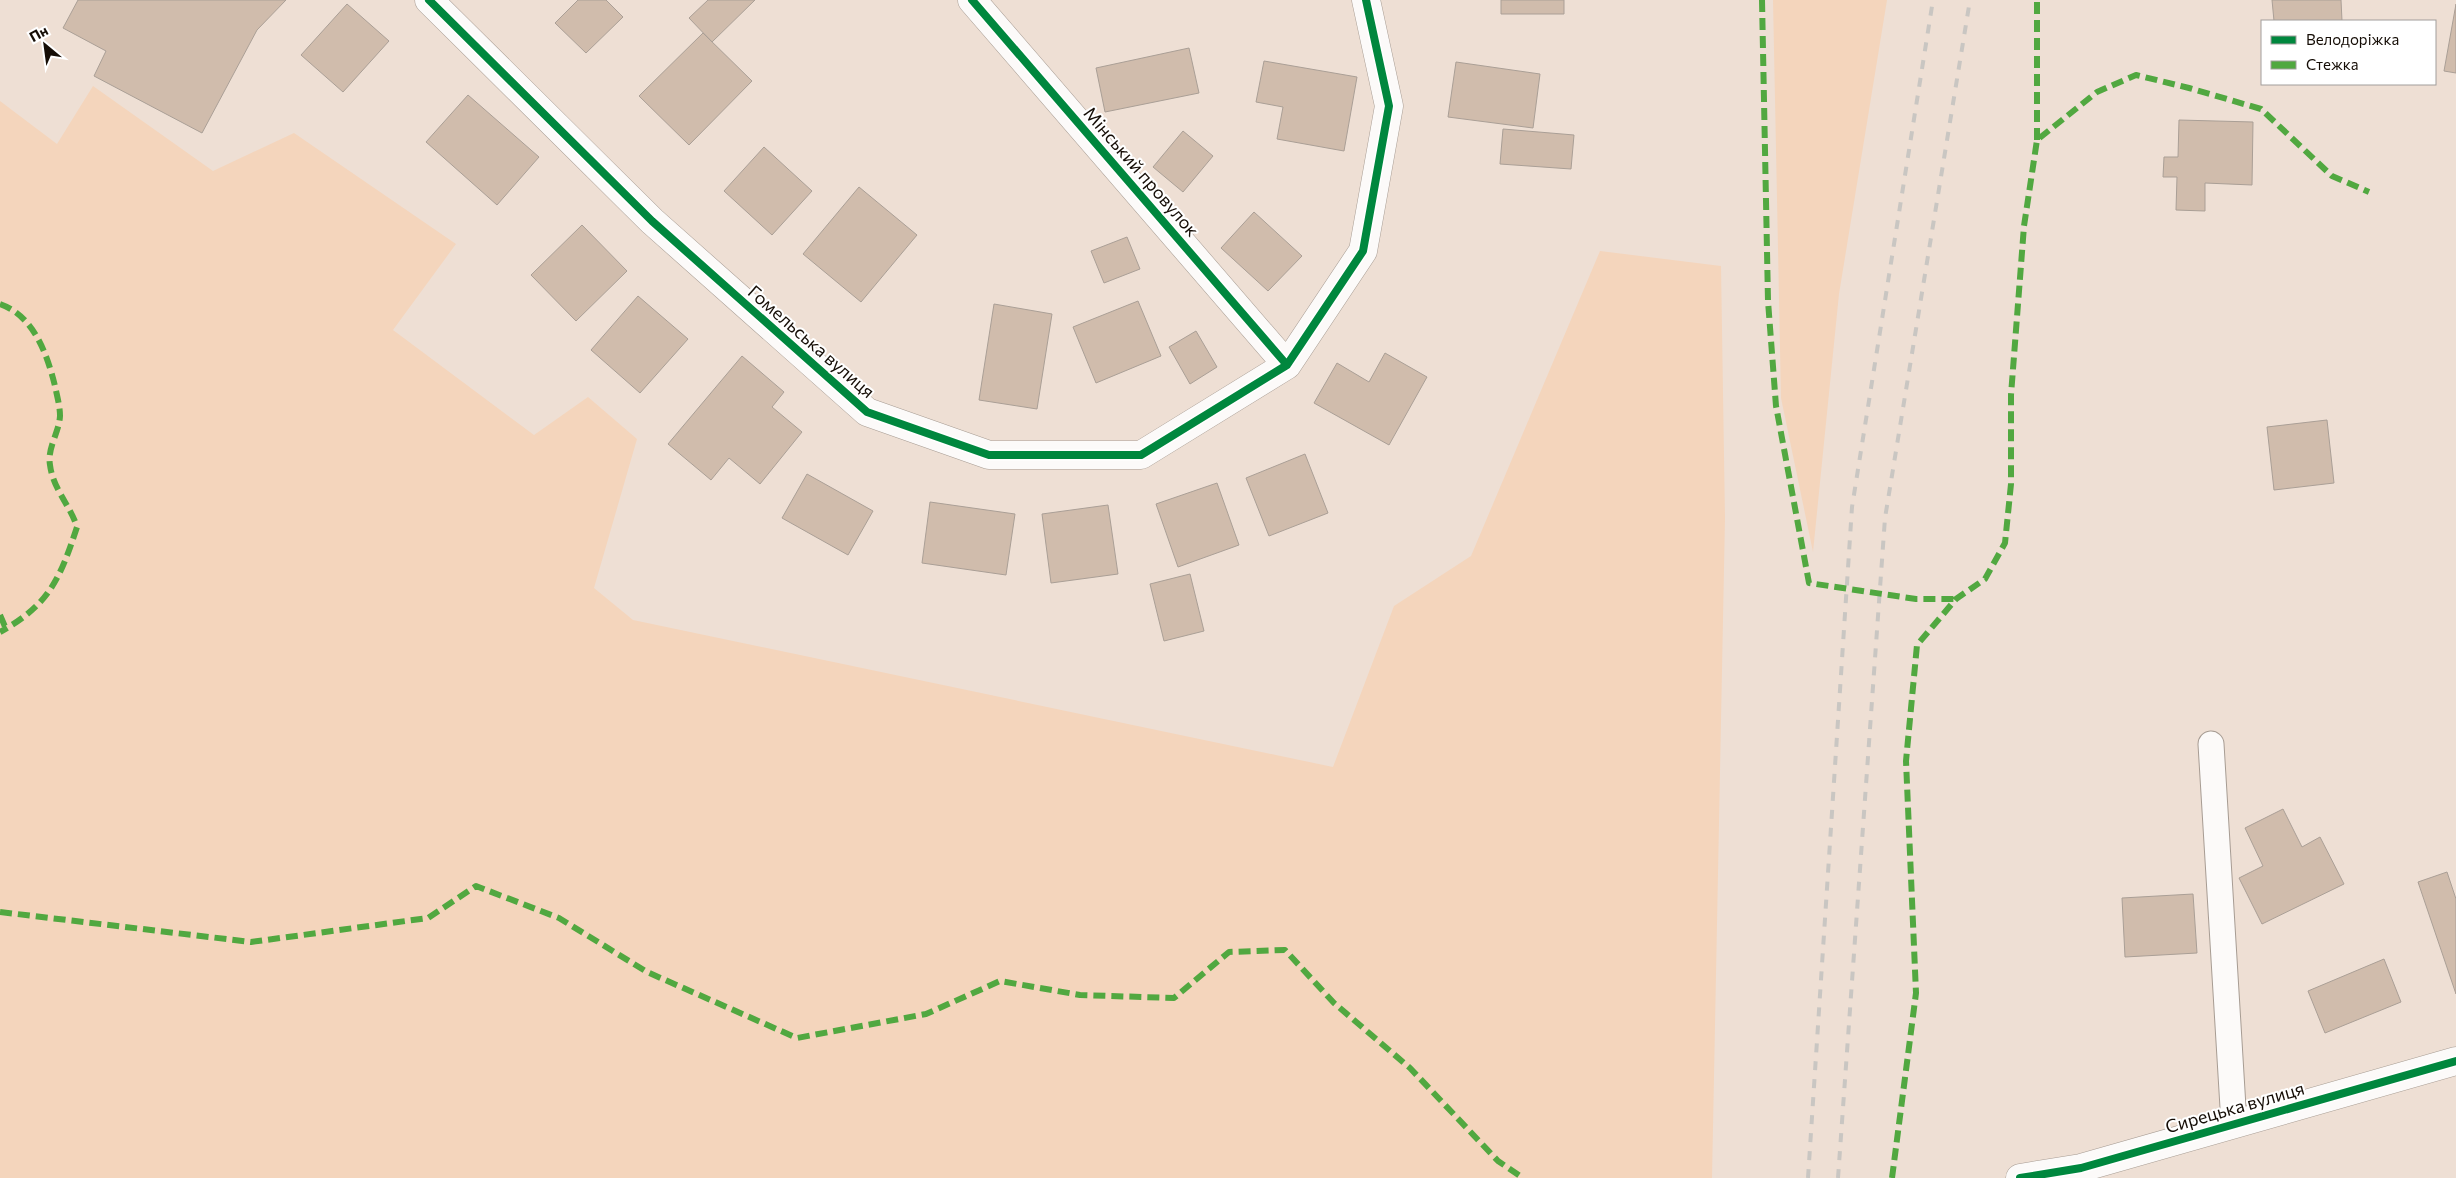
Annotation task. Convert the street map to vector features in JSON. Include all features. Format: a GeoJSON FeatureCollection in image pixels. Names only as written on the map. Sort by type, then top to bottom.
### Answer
{"type":"FeatureCollection","features":[{"type":"Feature","properties":{"kind":"street","name":"Гомельська вулиця"},"geometry":{"type":"LineString","coordinates":[[429,0],[652,221],[867,412],[989,455],[1141,455],[1287,364],[1363,251],[1389,106],[1366,0]]}},
{"type":"Feature","properties":{"kind":"street","name":"Мінський провулок"},"geometry":{"type":"LineString","coordinates":[[972,0],[1287,364]]}},
{"type":"Feature","properties":{"kind":"street","name":"Сирецька вулиця"},"geometry":{"type":"LineString","coordinates":[[2020,1178],[2081,1168],[2456,1061]]}},
{"type":"Feature","properties":{"kind":"lane"},"geometry":{"type":"LineString","coordinates":[[2211,744],[2234,1124]]}},
{"type":"Feature","properties":{"kind":"shaded area"},"geometry":{"type":"Polygon","coordinates":[[[1773,0],[1887,0],[1839,294],[1813,552],[1781,398],[1773,0]]]}},
{"type":"Feature","properties":{"kind":"shaded area"},"geometry":{"type":"Polygon","coordinates":[[[93,86],[213,171],[294,133],[456,244],[393,330],[534,435],[588,397],[637,439],[594,588],[633,620],[1333,767],[1394,606],[1471,556],[1600,251],[1721,266],[1725,518],[1712,1178],[0,1178],[0,101],[57,144],[93,86]]]}},
{"type":"Feature","properties":{"kind":"building"},"geometry":{"type":"Polygon","coordinates":[[[78,0],[286,0],[257,30],[202,133],[94,76],[106,51],[63,28],[78,0]]]}},
{"type":"Feature","properties":{"kind":"building"},"geometry":{"type":"Polygon","coordinates":[[[578,0],[606,0],[623,17],[586,53],[555,23],[578,0]]]}},
{"type":"Feature","properties":{"kind":"building"},"geometry":{"type":"Polygon","coordinates":[[[708,0],[755,0],[712,42],[689,18],[708,0]]]}},
{"type":"Feature","properties":{"kind":"building"},"geometry":{"type":"Polygon","coordinates":[[[1501,0],[1564,0],[1564,14],[1501,14],[1501,0]]]}},
{"type":"Feature","properties":{"kind":"building"},"geometry":{"type":"Polygon","coordinates":[[[2272,0],[2341,0],[2342,20],[2274,20],[2272,0]]]}},
{"type":"Feature","properties":{"kind":"building"},"geometry":{"type":"Polygon","coordinates":[[[347,4],[389,41],[343,92],[301,55],[347,4]]]}},
{"type":"Feature","properties":{"kind":"building"},"geometry":{"type":"Polygon","coordinates":[[[2456,4],[2456,73],[2444,71],[2456,4]]]}},
{"type":"Feature","properties":{"kind":"building"},"geometry":{"type":"Polygon","coordinates":[[[703,33],[752,81],[689,145],[639,96],[703,33]]]}},
{"type":"Feature","properties":{"kind":"building"},"geometry":{"type":"Polygon","coordinates":[[[1189,48],[1199,93],[1105,112],[1096,68],[1189,48]]]}},
{"type":"Feature","properties":{"kind":"building"},"geometry":{"type":"Polygon","coordinates":[[[1264,61],[1357,77],[1344,151],[1277,139],[1283,107],[1256,102],[1264,61]]]}},
{"type":"Feature","properties":{"kind":"building"},"geometry":{"type":"Polygon","coordinates":[[[1456,62],[1540,74],[1533,128],[1448,117],[1456,62]]]}},
{"type":"Feature","properties":{"kind":"building"},"geometry":{"type":"Polygon","coordinates":[[[468,95],[539,157],[497,205],[426,142],[468,95]]]}},
{"type":"Feature","properties":{"kind":"building"},"geometry":{"type":"Polygon","coordinates":[[[2179,120],[2253,122],[2252,185],[2205,183],[2205,211],[2176,210],[2177,177],[2163,177],[2164,157],[2178,157],[2179,120]]]}},
{"type":"Feature","properties":{"kind":"building"},"geometry":{"type":"Polygon","coordinates":[[[1503,129],[1574,135],[1571,169],[1500,164],[1503,129]]]}},
{"type":"Feature","properties":{"kind":"building"},"geometry":{"type":"Polygon","coordinates":[[[1183,131],[1213,156],[1183,192],[1153,167],[1183,131]]]}},
{"type":"Feature","properties":{"kind":"building"},"geometry":{"type":"Polygon","coordinates":[[[764,147],[812,191],[772,235],[724,191],[764,147]]]}},
{"type":"Feature","properties":{"kind":"building"},"geometry":{"type":"Polygon","coordinates":[[[859,187],[917,235],[861,302],[803,254],[859,187]]]}},
{"type":"Feature","properties":{"kind":"building"},"geometry":{"type":"Polygon","coordinates":[[[1254,212],[1302,256],[1268,291],[1221,248],[1254,212]]]}},
{"type":"Feature","properties":{"kind":"building"},"geometry":{"type":"Polygon","coordinates":[[[582,225],[627,271],[576,321],[531,275],[582,225]]]}},
{"type":"Feature","properties":{"kind":"building"},"geometry":{"type":"Polygon","coordinates":[[[1127,237],[1140,269],[1104,283],[1091,251],[1127,237]]]}},
{"type":"Feature","properties":{"kind":"building"},"geometry":{"type":"Polygon","coordinates":[[[638,296],[688,339],[640,393],[591,350],[638,296]]]}},
{"type":"Feature","properties":{"kind":"building"},"geometry":{"type":"Polygon","coordinates":[[[1138,301],[1161,356],[1096,383],[1073,327],[1138,301]]]}},
{"type":"Feature","properties":{"kind":"building"},"geometry":{"type":"Polygon","coordinates":[[[994,304],[1052,314],[1037,409],[979,400],[994,304]]]}},
{"type":"Feature","properties":{"kind":"building"},"geometry":{"type":"Polygon","coordinates":[[[1196,331],[1217,367],[1190,384],[1169,347],[1196,331]]]}},
{"type":"Feature","properties":{"kind":"building"},"geometry":{"type":"Polygon","coordinates":[[[1385,353],[1427,377],[1389,445],[1314,403],[1337,363],[1369,382],[1385,353]]]}},
{"type":"Feature","properties":{"kind":"building"},"geometry":{"type":"Polygon","coordinates":[[[742,356],[784,392],[772,407],[802,432],[760,484],[729,458],[711,480],[668,444],[742,356]]]}},
{"type":"Feature","properties":{"kind":"building"},"geometry":{"type":"Polygon","coordinates":[[[2327,420],[2334,483],[2274,490],[2267,427],[2327,420]]]}},
{"type":"Feature","properties":{"kind":"building"},"geometry":{"type":"Polygon","coordinates":[[[1305,454],[1328,513],[1269,536],[1246,478],[1305,454]]]}},
{"type":"Feature","properties":{"kind":"building"},"geometry":{"type":"Polygon","coordinates":[[[807,474],[873,511],[848,555],[782,518],[807,474]]]}},
{"type":"Feature","properties":{"kind":"building"},"geometry":{"type":"Polygon","coordinates":[[[1217,483],[1239,545],[1178,567],[1156,504],[1217,483]]]}},
{"type":"Feature","properties":{"kind":"building"},"geometry":{"type":"Polygon","coordinates":[[[930,502],[1015,514],[1006,575],[922,563],[930,502]]]}},
{"type":"Feature","properties":{"kind":"building"},"geometry":{"type":"Polygon","coordinates":[[[1108,505],[1118,574],[1051,583],[1042,514],[1108,505]]]}},
{"type":"Feature","properties":{"kind":"building"},"geometry":{"type":"Polygon","coordinates":[[[1190,574],[1204,631],[1164,641],[1150,584],[1190,574]]]}},
{"type":"Feature","properties":{"kind":"building"},"geometry":{"type":"Polygon","coordinates":[[[2283,809],[2302,847],[2320,837],[2344,884],[2262,924],[2239,878],[2263,866],[2245,828],[2283,809]]]}},
{"type":"Feature","properties":{"kind":"building"},"geometry":{"type":"Polygon","coordinates":[[[2447,872],[2456,899],[2456,994],[2418,882],[2447,872]]]}},
{"type":"Feature","properties":{"kind":"building"},"geometry":{"type":"Polygon","coordinates":[[[2193,894],[2197,953],[2125,957],[2122,898],[2193,894]]]}},
{"type":"Feature","properties":{"kind":"building"},"geometry":{"type":"Polygon","coordinates":[[[2384,959],[2401,1002],[2325,1033],[2308,991],[2384,959]]]}},
{"type":"Feature","properties":{"kind":"railway"},"geometry":{"type":"LineString","coordinates":[[1808,1178],[1852,507],[1933,0]]}},
{"type":"Feature","properties":{"kind":"railway"},"geometry":{"type":"LineString","coordinates":[[1838,1178],[1885,518],[1970,0]]}},
{"type":"Feature","properties":{"kind":"marked path"},"geometry":{"type":"LineString","coordinates":[[1762,0],[1768,301],[1776,406],[1809,583],[1916,599],[1956,599]]}},
{"type":"Feature","properties":{"kind":"marked path"},"geometry":{"type":"LineString","coordinates":[[2037,0],[2037,140]]}},
{"type":"Feature","properties":{"kind":"marked path"},"geometry":{"type":"LineString","coordinates":[[1892,1178],[1916,993],[1906,761],[1917,645],[1956,599],[1985,579],[2005,543],[2011,484],[2011,395],[2024,226],[2037,140],[2097,92],[2136,75],[2261,109],[2332,176],[2369,192]]}},
{"type":"Feature","properties":{"kind":"marked path"},"geometry":{"type":"LineString","coordinates":[[0,304],[22,317],[37,338],[48,361],[55,386],[60,416],[50,453],[50,465],[54,482],[77,527],[65,562],[50,589],[30,612],[0,632]]}},
{"type":"Feature","properties":{"kind":"marked path"},"geometry":{"type":"LineString","coordinates":[[0,615],[6,629]]}},
{"type":"Feature","properties":{"kind":"marked path"},"geometry":{"type":"LineString","coordinates":[[0,912],[251,942],[428,918],[476,886],[559,918],[647,972],[797,1038],[926,1014],[1000,981],[1080,995],[1174,998],[1229,952],[1285,950],[1334,1003],[1410,1068],[1498,1161],[1523,1178]]}},
{"type":"Feature","properties":{"kind":"cycle path"},"geometry":{"type":"LineString","coordinates":[[429,0],[652,221],[867,412],[989,455],[1141,455],[1287,365],[1363,251],[1389,106],[1366,0]]}},
{"type":"Feature","properties":{"kind":"cycle path"},"geometry":{"type":"LineString","coordinates":[[972,0],[1287,365]]}},
{"type":"Feature","properties":{"kind":"cycle path"},"geometry":{"type":"LineString","coordinates":[[2020,1178],[2081,1168],[2456,1061]]}}]}
